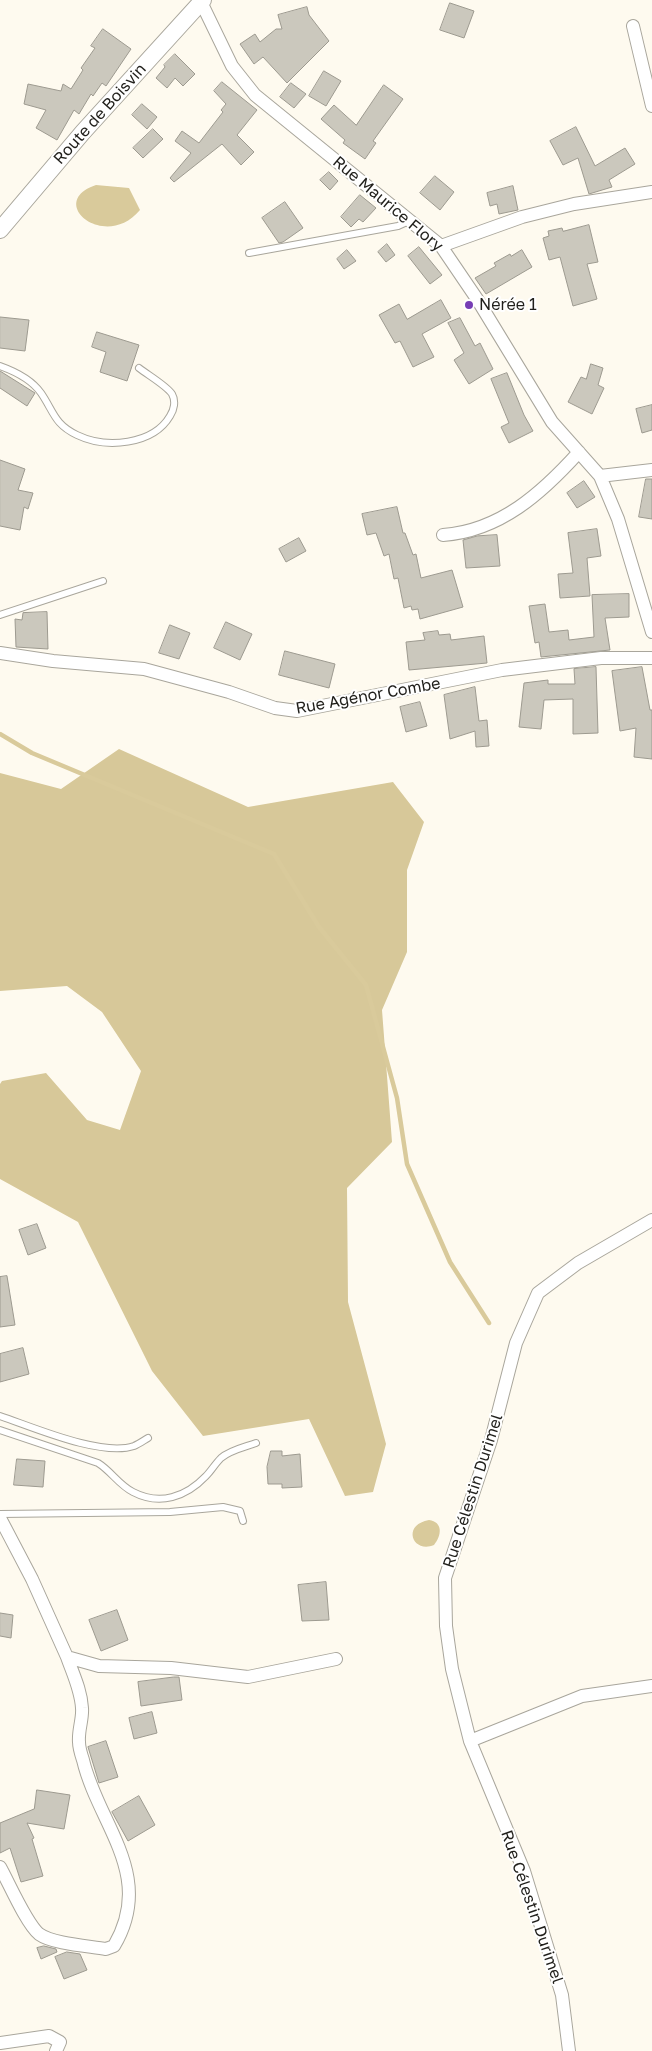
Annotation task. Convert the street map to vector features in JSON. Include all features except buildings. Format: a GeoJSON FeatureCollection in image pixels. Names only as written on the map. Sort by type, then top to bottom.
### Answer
{"type":"FeatureCollection","features":[{"type":"Feature","properties":{"kind":"main road","name":"Route de Boisvin"},"geometry":{"type":"LineString","coordinates":[[0,230],[84,132],[202,1]]}},
{"type":"Feature","properties":{"kind":"street","name":"Rue Maurice Flory"},"geometry":{"type":"LineString","coordinates":[[202,1],[232,66],[255,94],[441,246],[477,299],[552,422],[600,476],[618,518],[652,632]]}},
{"type":"Feature","properties":{"kind":"street"},"geometry":{"type":"LineString","coordinates":[[632,26],[652,106]]}},
{"type":"Feature","properties":{"kind":"street"},"geometry":{"type":"LineString","coordinates":[[441,246],[522,217],[574,204],[652,192]]}},
{"type":"Feature","properties":{"kind":"street"},"geometry":{"type":"LineString","coordinates":[[443,535],[478,529],[508,516],[557,476],[579,452]]}},
{"type":"Feature","properties":{"kind":"street"},"geometry":{"type":"LineString","coordinates":[[600,476],[652,470]]}},
{"type":"Feature","properties":{"kind":"street","name":"Rue Agénor Combe"},"geometry":{"type":"LineString","coordinates":[[0,653],[53,661],[144,669],[229,692],[275,708],[297,711],[502,670],[600,658],[652,658]]}},
{"type":"Feature","properties":{"kind":"street","name":"Rue Célestin Durimel"},"geometry":{"type":"LineString","coordinates":[[572,2050],[562,1995],[524,1871],[470,1741],[452,1668],[446,1626],[445,1578],[491,1440],[516,1343],[538,1294],[578,1263],[652,1220]]}},
{"type":"Feature","properties":{"kind":"street"},"geometry":{"type":"LineString","coordinates":[[0,1518],[32,1579],[67,1657],[80,1692],[83,1709],[78,1742],[86,1774],[126,1865],[128,1894],[125,1922],[114,1946],[106,1949],[56,1940],[38,1933],[30,1923],[0,1868]]}},
{"type":"Feature","properties":{"kind":"street"},"geometry":{"type":"LineString","coordinates":[[67,1657],[99,1666],[171,1668],[248,1677],[336,1659]]}},
{"type":"Feature","properties":{"kind":"street"},"geometry":{"type":"LineString","coordinates":[[470,1741],[582,1696],[652,1686]]}},
{"type":"Feature","properties":{"kind":"street"},"geometry":{"type":"LineString","coordinates":[[0,2043],[49,2036],[58,2046]]}},
{"type":"Feature","properties":{"kind":"lane"},"geometry":{"type":"LineString","coordinates":[[249,253],[398,226],[410,220]]}},
{"type":"Feature","properties":{"kind":"lane"},"geometry":{"type":"LineString","coordinates":[[0,366],[25,378],[40,391],[57,423],[77,435],[99,442],[131,441],[155,433],[166,422],[173,411],[174,402],[171,394],[139,368]]}},
{"type":"Feature","properties":{"kind":"lane"},"geometry":{"type":"LineString","coordinates":[[0,615],[103,581]]}},
{"type":"Feature","properties":{"kind":"lane"},"geometry":{"type":"LineString","coordinates":[[0,1416],[65,1438],[104,1447],[129,1447],[148,1438]]}},
{"type":"Feature","properties":{"kind":"lane"},"geometry":{"type":"LineString","coordinates":[[0,1430],[98,1463],[132,1492],[157,1499],[174,1498],[190,1490],[228,1453],[256,1443]]}},
{"type":"Feature","properties":{"kind":"lane"},"geometry":{"type":"LineString","coordinates":[[0,1514],[170,1512],[223,1507],[240,1510],[243,1521]]}},
{"type":"Feature","properties":{"kind":"shaded area"},"geometry":{"type":"Polygon","coordinates":[[[96,185],[129,188],[140,210],[126,222],[111,226],[97,225],[86,220],[78,211],[76,202],[82,193],[96,185]]]}},
{"type":"Feature","properties":{"kind":"shaded area"},"geometry":{"type":"Polygon","coordinates":[[[119,749],[248,807],[393,782],[424,822],[407,870],[407,952],[382,1010],[392,1142],[347,1188],[348,1302],[386,1444],[373,1492],[345,1496],[309,1419],[203,1436],[152,1371],[78,1222],[0,1179],[0,1084],[2,1081],[46,1073],[87,1120],[120,1130],[141,1071],[102,1012],[67,986],[0,991],[0,773],[61,789],[119,749]]]}},
{"type":"Feature","properties":{"kind":"shaded area"},"geometry":{"type":"Polygon","coordinates":[[[429,1520],[434,1521],[439,1526],[439,1537],[434,1545],[420,1546],[413,1538],[413,1532],[420,1523],[429,1520]]]}},
{"type":"Feature","properties":{"kind":"waterway"},"geometry":{"type":"LineString","coordinates":[[0,734],[32,753],[274,854],[319,927],[366,985],[397,1098],[407,1164],[450,1262],[489,1323]]}},
{"type":"Feature","properties":{"kind":"place","name":"Nérée 1"},"geometry":{"type":"Point","coordinates":[469,305]}}]}
